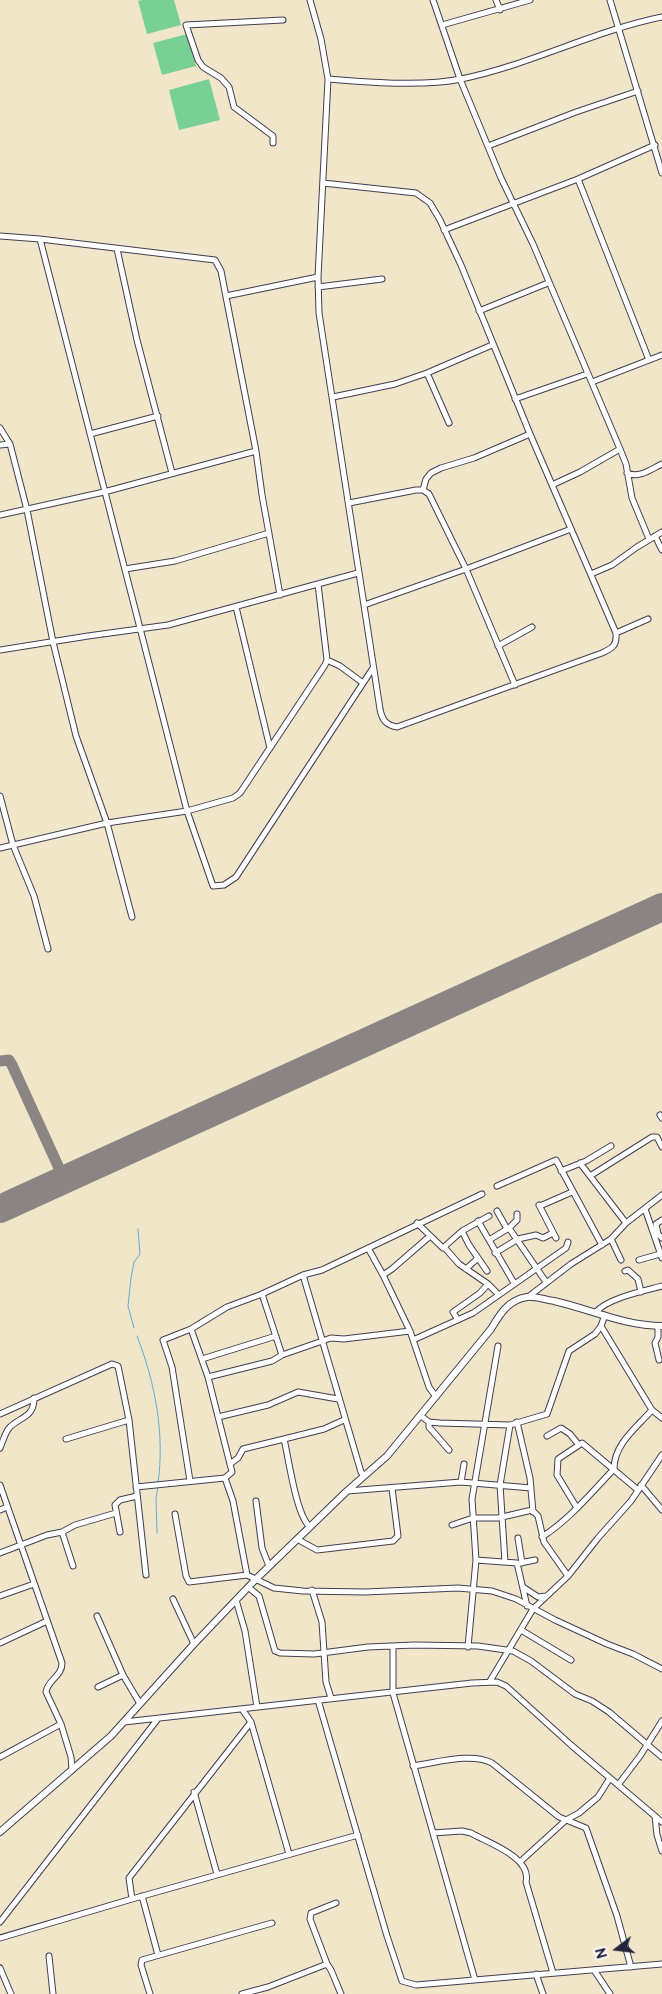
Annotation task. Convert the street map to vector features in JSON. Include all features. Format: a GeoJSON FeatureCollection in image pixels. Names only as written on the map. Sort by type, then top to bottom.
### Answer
{"type":"FeatureCollection","features":[{"type":"Feature","properties":{"kind":"main road"},"geometry":{"type":"LineString","coordinates":[[0,1832],[124,1722],[139,1702],[248,1587],[347,1491],[387,1456],[491,1329],[503,1310],[514,1302],[528,1297],[568,1304],[637,1324],[660,1326]]}},
{"type":"Feature","properties":{"kind":"street"},"geometry":{"type":"LineString","coordinates":[[312,0],[328,79],[318,277],[319,314],[382,719],[387,724],[398,727],[612,648],[617,641],[616,632],[436,211],[424,198],[416,193],[323,184]]}},
{"type":"Feature","properties":{"kind":"street"},"geometry":{"type":"LineString","coordinates":[[433,0],[460,79],[513,204],[533,244],[620,449],[632,498],[649,539]]}},
{"type":"Feature","properties":{"kind":"street"},"geometry":{"type":"LineString","coordinates":[[496,0],[500,10]]}},
{"type":"Feature","properties":{"kind":"street"},"geometry":{"type":"LineString","coordinates":[[442,25],[530,0]]}},
{"type":"Feature","properties":{"kind":"street"},"geometry":{"type":"LineString","coordinates":[[610,0],[662,173]]}},
{"type":"Feature","properties":{"kind":"street"},"geometry":{"type":"LineString","coordinates":[[328,79],[367,82],[434,82],[460,79],[510,65],[618,28],[662,17]]}},
{"type":"Feature","properties":{"kind":"street"},"geometry":{"type":"LineString","coordinates":[[273,143],[272,136],[234,107],[229,87],[221,78],[203,67],[198,60],[186,25],[283,20]]}},
{"type":"Feature","properties":{"kind":"street"},"geometry":{"type":"LineString","coordinates":[[488,146],[576,112],[638,91]]}},
{"type":"Feature","properties":{"kind":"street"},"geometry":{"type":"LineString","coordinates":[[444,230],[578,179],[655,145]]}},
{"type":"Feature","properties":{"kind":"street"},"geometry":{"type":"LineString","coordinates":[[578,179],[649,360]]}},
{"type":"Feature","properties":{"kind":"street"},"geometry":{"type":"LineString","coordinates":[[0,236],[215,260],[221,271],[226,296],[256,451],[280,594]]}},
{"type":"Feature","properties":{"kind":"street"},"geometry":{"type":"LineString","coordinates":[[40,239],[187,811],[213,886],[224,885],[236,878],[373,668]]}},
{"type":"Feature","properties":{"kind":"street"},"geometry":{"type":"LineString","coordinates":[[117,249],[172,473]]}},
{"type":"Feature","properties":{"kind":"street"},"geometry":{"type":"LineString","coordinates":[[226,296],[318,277]]}},
{"type":"Feature","properties":{"kind":"street"},"geometry":{"type":"LineString","coordinates":[[318,287],[382,279]]}},
{"type":"Feature","properties":{"kind":"street"},"geometry":{"type":"LineString","coordinates":[[479,311],[548,283]]}},
{"type":"Feature","properties":{"kind":"street"},"geometry":{"type":"LineString","coordinates":[[333,397],[380,388],[427,373],[492,345]]}},
{"type":"Feature","properties":{"kind":"street"},"geometry":{"type":"LineString","coordinates":[[592,382],[662,355]]}},
{"type":"Feature","properties":{"kind":"street"},"geometry":{"type":"LineString","coordinates":[[427,373],[449,423]]}},
{"type":"Feature","properties":{"kind":"street"},"geometry":{"type":"LineString","coordinates":[[516,399],[587,374]]}},
{"type":"Feature","properties":{"kind":"street"},"geometry":{"type":"LineString","coordinates":[[90,434],[158,416]]}},
{"type":"Feature","properties":{"kind":"street"},"geometry":{"type":"LineString","coordinates":[[0,428],[10,444],[27,510],[53,642],[76,736],[107,822],[132,916]]}},
{"type":"Feature","properties":{"kind":"street"},"geometry":{"type":"LineString","coordinates":[[423,490],[426,479],[431,473],[474,458],[530,434]]}},
{"type":"Feature","properties":{"kind":"street"},"geometry":{"type":"LineString","coordinates":[[0,445],[10,444]]}},
{"type":"Feature","properties":{"kind":"street"},"geometry":{"type":"LineString","coordinates":[[552,485],[580,472],[620,449]]}},
{"type":"Feature","properties":{"kind":"street"},"geometry":{"type":"LineString","coordinates":[[0,515],[104,492],[256,451]]}},
{"type":"Feature","properties":{"kind":"street"},"geometry":{"type":"LineString","coordinates":[[627,472],[638,475],[662,464]]}},
{"type":"Feature","properties":{"kind":"street"},"geometry":{"type":"LineString","coordinates":[[349,503],[423,490]]}},
{"type":"Feature","properties":{"kind":"street"},"geometry":{"type":"LineString","coordinates":[[423,490],[433,499],[466,569],[515,685]]}},
{"type":"Feature","properties":{"kind":"street"},"geometry":{"type":"LineString","coordinates":[[364,605],[571,529]]}},
{"type":"Feature","properties":{"kind":"street"},"geometry":{"type":"LineString","coordinates":[[592,574],[612,565],[662,532]]}},
{"type":"Feature","properties":{"kind":"street"},"geometry":{"type":"LineString","coordinates":[[125,569],[175,561],[269,533]]}},
{"type":"Feature","properties":{"kind":"street"},"geometry":{"type":"LineString","coordinates":[[655,536],[662,550]]}},
{"type":"Feature","properties":{"kind":"street"},"geometry":{"type":"LineString","coordinates":[[0,650],[192,620],[358,573]]}},
{"type":"Feature","properties":{"kind":"street"},"geometry":{"type":"LineString","coordinates":[[0,848],[107,822],[187,811],[233,798],[240,793],[323,669],[327,660],[318,584]]}},
{"type":"Feature","properties":{"kind":"street"},"geometry":{"type":"LineString","coordinates":[[236,607],[270,748]]}},
{"type":"Feature","properties":{"kind":"street"},"geometry":{"type":"LineString","coordinates":[[616,632],[648,619]]}},
{"type":"Feature","properties":{"kind":"street"},"geometry":{"type":"LineString","coordinates":[[498,646],[532,627]]}},
{"type":"Feature","properties":{"kind":"street"},"geometry":{"type":"LineString","coordinates":[[327,660],[340,666],[363,683]]}},
{"type":"Feature","properties":{"kind":"street"},"geometry":{"type":"LineString","coordinates":[[0,796],[13,845],[34,896],[48,948]]}},
{"type":"Feature","properties":{"kind":"street"},"geometry":{"type":"LineString","coordinates":[[590,1176],[652,1137],[657,1137],[662,1147]]}},
{"type":"Feature","properties":{"kind":"street"},"geometry":{"type":"LineString","coordinates":[[561,1171],[611,1146]]}},
{"type":"Feature","properties":{"kind":"street"},"geometry":{"type":"LineString","coordinates":[[497,1186],[556,1160],[602,1245]]}},
{"type":"Feature","properties":{"kind":"street"},"geometry":{"type":"LineString","coordinates":[[580,1163],[626,1223]]}},
{"type":"Feature","properties":{"kind":"street"},"geometry":{"type":"LineString","coordinates":[[495,1253],[518,1239],[536,1234],[543,1238],[555,1236],[540,1205],[572,1192]]}},
{"type":"Feature","properties":{"kind":"street"},"geometry":{"type":"LineString","coordinates":[[190,1481],[172,1367],[163,1340],[191,1330],[227,1307],[262,1294],[303,1275],[322,1270],[417,1223],[482,1194]]}},
{"type":"Feature","properties":{"kind":"street"},"geometry":{"type":"LineString","coordinates":[[528,1297],[571,1264],[611,1239],[626,1223],[662,1195]]}},
{"type":"Feature","properties":{"kind":"street"},"geometry":{"type":"LineString","coordinates":[[639,1260],[661,1256],[645,1209]]}},
{"type":"Feature","properties":{"kind":"street"},"geometry":{"type":"LineString","coordinates":[[498,1211],[546,1282]]}},
{"type":"Feature","properties":{"kind":"street"},"geometry":{"type":"LineString","coordinates":[[489,1240],[517,1220],[517,1214]]}},
{"type":"Feature","properties":{"kind":"street"},"geometry":{"type":"LineString","coordinates":[[444,1247],[462,1231],[489,1216]]}},
{"type":"Feature","properties":{"kind":"street"},"geometry":{"type":"LineString","coordinates":[[662,1220],[656,1224],[658,1234],[662,1238]]}},
{"type":"Feature","properties":{"kind":"street"},"geometry":{"type":"LineString","coordinates":[[478,1221],[514,1283]]}},
{"type":"Feature","properties":{"kind":"street"},"geometry":{"type":"LineString","coordinates":[[417,1223],[442,1248],[444,1247],[459,1264],[488,1284],[498,1294]]}},
{"type":"Feature","properties":{"kind":"street"},"geometry":{"type":"LineString","coordinates":[[462,1231],[487,1271]]}},
{"type":"Feature","properties":{"kind":"street"},"geometry":{"type":"LineString","coordinates":[[383,1275],[392,1270],[430,1236]]}},
{"type":"Feature","properties":{"kind":"street"},"geometry":{"type":"LineString","coordinates":[[611,1239],[621,1260]]}},
{"type":"Feature","properties":{"kind":"street"},"geometry":{"type":"LineString","coordinates":[[413,1340],[473,1313],[566,1248],[568,1242]]}},
{"type":"Feature","properties":{"kind":"street"},"geometry":{"type":"LineString","coordinates":[[368,1248],[410,1331],[429,1387],[436,1397]]}},
{"type":"Feature","properties":{"kind":"street"},"geometry":{"type":"LineString","coordinates":[[466,1269],[478,1258]]}},
{"type":"Feature","properties":{"kind":"street"},"geometry":{"type":"LineString","coordinates":[[625,1272],[628,1270],[638,1279],[641,1292]]}},
{"type":"Feature","properties":{"kind":"street"},"geometry":{"type":"LineString","coordinates":[[303,1275],[344,1420],[364,1476]]}},
{"type":"Feature","properties":{"kind":"street"},"geometry":{"type":"LineString","coordinates":[[458,1320],[453,1312],[480,1293],[488,1284]]}},
{"type":"Feature","properties":{"kind":"street"},"geometry":{"type":"LineString","coordinates":[[596,1312],[600,1307],[610,1302],[662,1286]]}},
{"type":"Feature","properties":{"kind":"street"},"geometry":{"type":"LineString","coordinates":[[262,1294],[282,1355]]}},
{"type":"Feature","properties":{"kind":"street"},"geometry":{"type":"LineString","coordinates":[[421,1416],[429,1422],[510,1425],[547,1414],[569,1350],[595,1334],[601,1326],[605,1315]]}},
{"type":"Feature","properties":{"kind":"street"},"geometry":{"type":"LineString","coordinates":[[601,1326],[652,1410],[662,1418]]}},
{"type":"Feature","properties":{"kind":"street"},"geometry":{"type":"LineString","coordinates":[[658,1360],[655,1343],[660,1326]]}},
{"type":"Feature","properties":{"kind":"street"},"geometry":{"type":"LineString","coordinates":[[136,1487],[225,1478],[232,1472],[208,1377],[191,1330]]}},
{"type":"Feature","properties":{"kind":"street"},"geometry":{"type":"LineString","coordinates":[[208,1377],[272,1361],[282,1355],[331,1338],[344,1339],[410,1331]]}},
{"type":"Feature","properties":{"kind":"street"},"geometry":{"type":"LineString","coordinates":[[202,1359],[276,1336]]}},
{"type":"Feature","properties":{"kind":"street"},"geometry":{"type":"LineString","coordinates":[[468,1647],[476,1560],[472,1499],[498,1346]]}},
{"type":"Feature","properties":{"kind":"street"},"geometry":{"type":"LineString","coordinates":[[0,1414],[114,1364],[118,1366],[129,1420],[146,1574]]}},
{"type":"Feature","properties":{"kind":"street"},"geometry":{"type":"LineString","coordinates":[[218,1417],[268,1405],[298,1392],[338,1399]]}},
{"type":"Feature","properties":{"kind":"street"},"geometry":{"type":"LineString","coordinates":[[0,1448],[11,1426],[28,1415],[34,1406],[34,1398]]}},
{"type":"Feature","properties":{"kind":"street"},"geometry":{"type":"LineString","coordinates":[[542,1537],[554,1530],[614,1469],[614,1458],[618,1449],[652,1410]]}},
{"type":"Feature","properties":{"kind":"street"},"geometry":{"type":"LineString","coordinates":[[66,1439],[129,1420]]}},
{"type":"Feature","properties":{"kind":"street"},"geometry":{"type":"LineString","coordinates":[[230,1464],[238,1458],[243,1449],[324,1429],[344,1420]]}},
{"type":"Feature","properties":{"kind":"street"},"geometry":{"type":"LineString","coordinates":[[429,1422],[429,1427],[449,1450]]}},
{"type":"Feature","properties":{"kind":"street"},"geometry":{"type":"LineString","coordinates":[[517,1422],[531,1488],[533,1512]]}},
{"type":"Feature","properties":{"kind":"street"},"geometry":{"type":"LineString","coordinates":[[505,1562],[500,1517],[500,1485],[510,1425]]}},
{"type":"Feature","properties":{"kind":"street"},"geometry":{"type":"LineString","coordinates":[[547,1436],[561,1428],[570,1434],[578,1444]]}},
{"type":"Feature","properties":{"kind":"street"},"geometry":{"type":"LineString","coordinates":[[509,1432],[519,1430]]}},
{"type":"Feature","properties":{"kind":"street"},"geometry":{"type":"LineString","coordinates":[[284,1439],[297,1500],[304,1522],[310,1527]]}},
{"type":"Feature","properties":{"kind":"street"},"geometry":{"type":"LineString","coordinates":[[577,1508],[557,1475],[558,1459],[582,1443],[639,1488],[662,1510]]}},
{"type":"Feature","properties":{"kind":"street"},"geometry":{"type":"LineString","coordinates":[[490,1681],[533,1609],[549,1596],[568,1576],[631,1501],[661,1457]]}},
{"type":"Feature","properties":{"kind":"street"},"geometry":{"type":"LineString","coordinates":[[461,1482],[464,1464]]}},
{"type":"Feature","properties":{"kind":"street"},"geometry":{"type":"LineString","coordinates":[[225,1478],[233,1501],[247,1575]]}},
{"type":"Feature","properties":{"kind":"street"},"geometry":{"type":"LineString","coordinates":[[347,1491],[461,1482],[531,1488]]}},
{"type":"Feature","properties":{"kind":"street"},"geometry":{"type":"LineString","coordinates":[[0,1485],[22,1544],[46,1621],[59,1652],[62,1669],[60,1674],[48,1685],[46,1692],[61,1724],[72,1770]]}},
{"type":"Feature","properties":{"kind":"street"},"geometry":{"type":"LineString","coordinates":[[297,1539],[317,1550],[393,1540],[398,1536],[392,1488]]}},
{"type":"Feature","properties":{"kind":"street"},"geometry":{"type":"LineString","coordinates":[[120,1532],[115,1505],[120,1500],[137,1496]]}},
{"type":"Feature","properties":{"kind":"street"},"geometry":{"type":"LineString","coordinates":[[256,1501],[262,1548],[269,1566]]}},
{"type":"Feature","properties":{"kind":"street"},"geometry":{"type":"LineString","coordinates":[[0,1510],[7,1507]]}},
{"type":"Feature","properties":{"kind":"street"},"geometry":{"type":"LineString","coordinates":[[452,1525],[473,1518],[500,1517],[532,1510],[538,1516],[546,1547],[568,1576]]}},
{"type":"Feature","properties":{"kind":"street"},"geometry":{"type":"LineString","coordinates":[[0,1553],[47,1535],[62,1532],[75,1525],[116,1514]]}},
{"type":"Feature","properties":{"kind":"street"},"geometry":{"type":"LineString","coordinates":[[175,1514],[186,1576],[189,1582],[247,1575],[274,1588],[365,1592],[429,1588],[473,1590],[504,1594],[607,1644],[634,1654],[662,1669]]}},
{"type":"Feature","properties":{"kind":"street"},"geometry":{"type":"LineString","coordinates":[[62,1532],[73,1566]]}},
{"type":"Feature","properties":{"kind":"street"},"geometry":{"type":"LineString","coordinates":[[518,1538],[522,1587],[527,1606]]}},
{"type":"Feature","properties":{"kind":"street"},"geometry":{"type":"LineString","coordinates":[[476,1560],[519,1563],[535,1560]]}},
{"type":"Feature","properties":{"kind":"street"},"geometry":{"type":"LineString","coordinates":[[0,1596],[34,1584]]}},
{"type":"Feature","properties":{"kind":"street"},"geometry":{"type":"LineString","coordinates":[[248,1587],[260,1596],[275,1651],[280,1653],[324,1653],[368,1647],[429,1645],[508,1650],[520,1654],[575,1694],[602,1707],[659,1752],[662,1757]]}},
{"type":"Feature","properties":{"kind":"street"},"geometry":{"type":"LineString","coordinates":[[522,1587],[538,1597],[549,1596]]}},
{"type":"Feature","properties":{"kind":"street"},"geometry":{"type":"LineString","coordinates":[[312,1590],[322,1622],[326,1682],[331,1698]]}},
{"type":"Feature","properties":{"kind":"street"},"geometry":{"type":"LineString","coordinates":[[173,1599],[194,1644]]}},
{"type":"Feature","properties":{"kind":"street"},"geometry":{"type":"LineString","coordinates":[[236,1600],[245,1630],[257,1707]]}},
{"type":"Feature","properties":{"kind":"street"},"geometry":{"type":"LineString","coordinates":[[97,1616],[123,1675],[139,1702]]}},
{"type":"Feature","properties":{"kind":"street"},"geometry":{"type":"LineString","coordinates":[[0,1643],[46,1621]]}},
{"type":"Feature","properties":{"kind":"street"},"geometry":{"type":"LineString","coordinates":[[521,1630],[571,1660]]}},
{"type":"Feature","properties":{"kind":"street"},"geometry":{"type":"LineString","coordinates":[[393,1646],[393,1693],[476,1980]]}},
{"type":"Feature","properties":{"kind":"street"},"geometry":{"type":"LineString","coordinates":[[98,1687],[123,1675]]}},
{"type":"Feature","properties":{"kind":"street"},"geometry":{"type":"LineString","coordinates":[[124,1722],[158,1720],[331,1698],[393,1693],[490,1681],[497,1682],[506,1686],[662,1822]]}},
{"type":"Feature","properties":{"kind":"street"},"geometry":{"type":"LineString","coordinates":[[318,1700],[402,1981],[416,1985],[662,1964]]}},
{"type":"Feature","properties":{"kind":"street"},"geometry":{"type":"LineString","coordinates":[[242,1709],[251,1722],[290,1854]]}},
{"type":"Feature","properties":{"kind":"street"},"geometry":{"type":"LineString","coordinates":[[0,1922],[158,1720]]}},
{"type":"Feature","properties":{"kind":"street"},"geometry":{"type":"LineString","coordinates":[[618,1785],[662,1721]]}},
{"type":"Feature","properties":{"kind":"street"},"geometry":{"type":"LineString","coordinates":[[132,1899],[129,1878],[194,1792],[251,1722]]}},
{"type":"Feature","properties":{"kind":"street"},"geometry":{"type":"LineString","coordinates":[[0,1757],[61,1724]]}},
{"type":"Feature","properties":{"kind":"street"},"geometry":{"type":"LineString","coordinates":[[413,1766],[482,1758],[492,1763],[560,1817],[586,1828],[617,1916],[631,1967]]}},
{"type":"Feature","properties":{"kind":"street"},"geometry":{"type":"LineString","coordinates":[[521,1861],[566,1820],[579,1813],[598,1797],[610,1778]]}},
{"type":"Feature","properties":{"kind":"street"},"geometry":{"type":"LineString","coordinates":[[194,1792],[217,1874]]}},
{"type":"Feature","properties":{"kind":"street"},"geometry":{"type":"LineString","coordinates":[[655,1816],[657,1835],[662,1851]]}},
{"type":"Feature","properties":{"kind":"street"},"geometry":{"type":"LineString","coordinates":[[433,1833],[462,1831],[471,1833],[521,1861],[526,1870],[526,1882],[553,1972]]}},
{"type":"Feature","properties":{"kind":"street"},"geometry":{"type":"LineString","coordinates":[[0,1938],[217,1874],[358,1835]]}},
{"type":"Feature","properties":{"kind":"street"},"geometry":{"type":"LineString","coordinates":[[142,1896],[158,1954]]}},
{"type":"Feature","properties":{"kind":"street"},"geometry":{"type":"LineString","coordinates":[[336,1903],[311,1914],[310,1919],[341,1994]]}},
{"type":"Feature","properties":{"kind":"street"},"geometry":{"type":"LineString","coordinates":[[150,1994],[141,1964],[142,1960],[272,1923]]}},
{"type":"Feature","properties":{"kind":"street"},"geometry":{"type":"LineString","coordinates":[[49,1956],[53,1994]]}},
{"type":"Feature","properties":{"kind":"street"},"geometry":{"type":"LineString","coordinates":[[242,1994],[268,1987],[327,1964]]}},
{"type":"Feature","properties":{"kind":"street"},"geometry":{"type":"LineString","coordinates":[[0,1968],[11,1994]]}},
{"type":"Feature","properties":{"kind":"street"},"geometry":{"type":"LineString","coordinates":[[594,1970],[610,1994]]}},
{"type":"Feature","properties":{"kind":"street"},"geometry":{"type":"LineString","coordinates":[[536,1974],[544,1994]]}},
{"type":"Feature","properties":{"kind":"green space"},"geometry":{"type":"Polygon","coordinates":[[[174,0],[181,25],[147,34],[138,1],[174,0]]]}},
{"type":"Feature","properties":{"kind":"green space"},"geometry":{"type":"Polygon","coordinates":[[[187,34],[196,66],[162,75],[153,43],[187,34]]]}},
{"type":"Feature","properties":{"kind":"green space"},"geometry":{"type":"Polygon","coordinates":[[[209,79],[220,120],[179,130],[169,90],[209,79]]]}},
{"type":"Feature","properties":{"kind":"waterway"},"geometry":{"type":"LineString","coordinates":[[134,1328],[128,1306],[134,1262],[140,1254],[138,1229]]}},
{"type":"Feature","properties":{"kind":"waterway"},"geometry":{"type":"LineString","coordinates":[[137,1336],[149,1371],[157,1408],[160,1446],[158,1483]]}},
{"type":"Feature","properties":{"kind":"waterway"},"geometry":{"type":"LineString","coordinates":[[157,1533],[156,1498],[158,1487]]}},
{"type":"Feature","properties":{"kind":"taxiway"},"geometry":{"type":"LineString","coordinates":[[0,1061],[9,1060],[12,1065],[64,1179]]}},
{"type":"Feature","properties":{"kind":"runway"},"geometry":{"type":"LineString","coordinates":[[0,1209],[662,907]]}}]}
